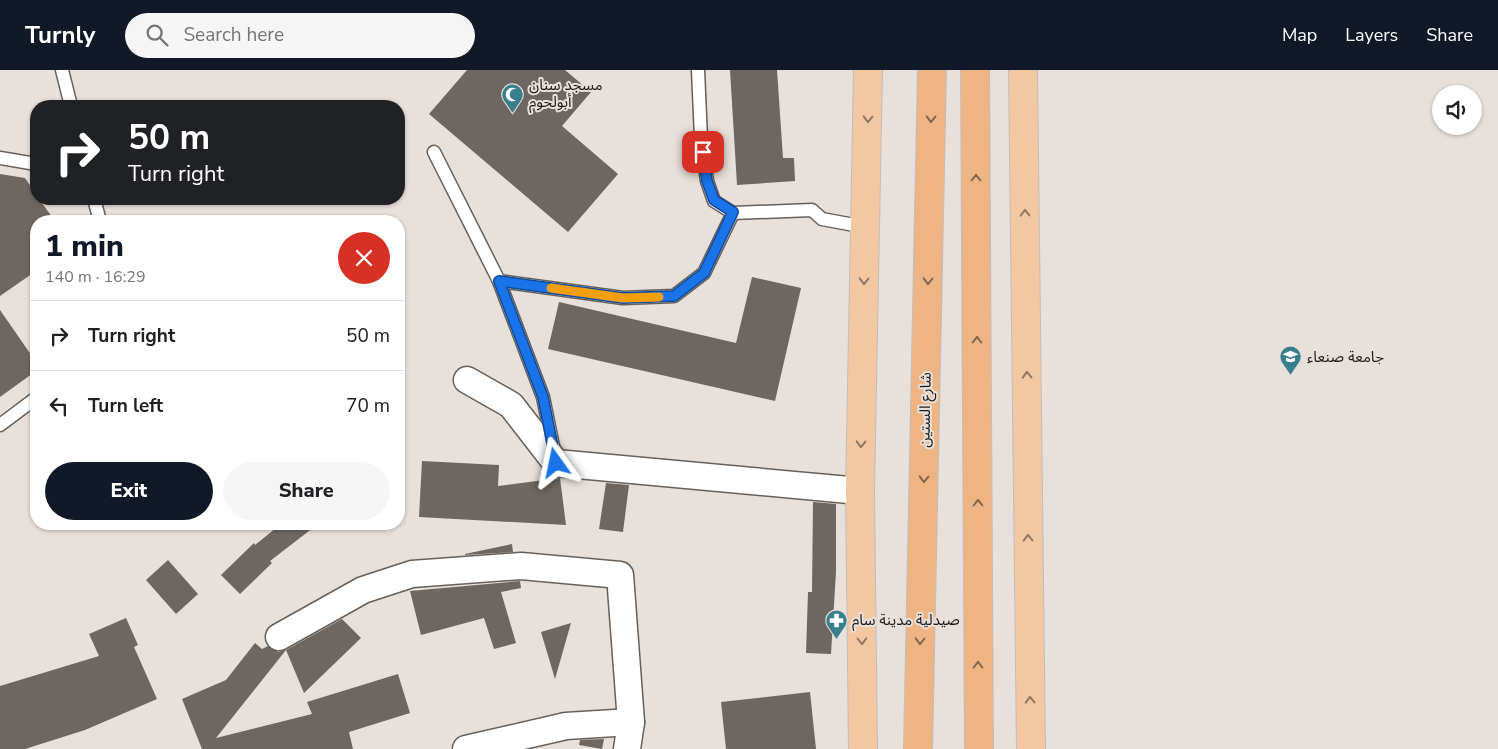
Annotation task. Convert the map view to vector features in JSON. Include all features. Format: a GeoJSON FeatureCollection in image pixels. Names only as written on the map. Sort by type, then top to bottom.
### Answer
{"type":"FeatureCollection","features":[{"type":"Feature","properties":{"kind":"highway","name":"شارع الستين"},"geometry":{"type":"LineString","coordinates":[[918,749],[932,70]]}},
{"type":"Feature","properties":{"kind":"highway"},"geometry":{"type":"LineString","coordinates":[[975,70],[979,749]]}},
{"type":"Feature","properties":{"kind":"main road"},"geometry":{"type":"LineString","coordinates":[[863,749],[860,491],[868,70]]}},
{"type":"Feature","properties":{"kind":"main road"},"geometry":{"type":"LineString","coordinates":[[1024,70],[1031,749]]}},
{"type":"Feature","properties":{"kind":"street"},"geometry":{"type":"LineString","coordinates":[[468,380],[511,405],[556,463],[860,491]]}},
{"type":"Feature","properties":{"kind":"street"},"geometry":{"type":"LineString","coordinates":[[279,637],[363,590],[412,574],[521,566],[620,575],[631,722],[627,749]]}},
{"type":"Feature","properties":{"kind":"street"},"geometry":{"type":"LineString","coordinates":[[466,749],[566,726],[631,722]]}},
{"type":"Feature","properties":{"kind":"lane"},"geometry":{"type":"LineString","coordinates":[[62,70],[70,100]]}},
{"type":"Feature","properties":{"kind":"lane"},"geometry":{"type":"LineString","coordinates":[[698,70],[701,138],[707,181],[714,200],[733,212],[812,210],[822,219],[866,227]]}},
{"type":"Feature","properties":{"kind":"lane"},"geometry":{"type":"LineString","coordinates":[[434,152],[499,281],[543,397],[556,463]]}},
{"type":"Feature","properties":{"kind":"lane"},"geometry":{"type":"LineString","coordinates":[[0,158],[30,163]]}},
{"type":"Feature","properties":{"kind":"lane"},"geometry":{"type":"LineString","coordinates":[[499,281],[623,298],[674,296],[704,273],[733,212]]}},
{"type":"Feature","properties":{"kind":"lane"},"geometry":{"type":"LineString","coordinates":[[0,425],[30,402]]}},
{"type":"Feature","properties":{"kind":"building"},"geometry":{"type":"Polygon","coordinates":[[[467,70],[565,70],[591,92],[562,126],[618,174],[568,232],[429,114],[467,70]]]}},
{"type":"Feature","properties":{"kind":"building"},"geometry":{"type":"Polygon","coordinates":[[[730,70],[777,70],[783,158],[794,158],[795,181],[737,185],[730,70]]]}},
{"type":"Feature","properties":{"kind":"building"},"geometry":{"type":"Polygon","coordinates":[[[0,174],[25,178],[30,185],[30,205],[43,205],[51,215],[30,215],[30,275],[0,296],[0,174]]]}},
{"type":"Feature","properties":{"kind":"building"},"geometry":{"type":"Polygon","coordinates":[[[752,277],[801,288],[775,401],[548,349],[559,302],[736,343],[752,277]]]}},
{"type":"Feature","properties":{"kind":"building"},"geometry":{"type":"Polygon","coordinates":[[[0,310],[30,353],[30,375],[0,397],[0,310]]]}},
{"type":"Feature","properties":{"kind":"building"},"geometry":{"type":"Polygon","coordinates":[[[422,461],[499,465],[498,486],[560,478],[566,525],[419,517],[422,461]]]}},
{"type":"Feature","properties":{"kind":"building"},"geometry":{"type":"Polygon","coordinates":[[[606,483],[629,485],[623,532],[599,529],[606,483]]]}},
{"type":"Feature","properties":{"kind":"building"},"geometry":{"type":"Polygon","coordinates":[[[813,502],[836,504],[836,572],[831,654],[806,653],[808,592],[812,592],[813,502]]]}},
{"type":"Feature","properties":{"kind":"building"},"geometry":{"type":"Polygon","coordinates":[[[274,530],[310,530],[270,561],[272,563],[240,594],[221,575],[254,543],[255,545],[274,530]]]}},
{"type":"Feature","properties":{"kind":"building"},"geometry":{"type":"Polygon","coordinates":[[[512,544],[513,552],[465,555],[465,554],[512,544]]]}},
{"type":"Feature","properties":{"kind":"building"},"geometry":{"type":"Polygon","coordinates":[[[168,560],[198,594],[176,614],[146,580],[168,560]]]}},
{"type":"Feature","properties":{"kind":"building"},"geometry":{"type":"Polygon","coordinates":[[[520,581],[521,588],[501,592],[516,643],[494,649],[484,618],[421,635],[410,591],[520,581]]]}},
{"type":"Feature","properties":{"kind":"building"},"geometry":{"type":"Polygon","coordinates":[[[126,618],[138,645],[134,647],[157,699],[85,730],[25,749],[0,749],[0,686],[99,656],[89,634],[126,618]]]}},
{"type":"Feature","properties":{"kind":"building"},"geometry":{"type":"Polygon","coordinates":[[[342,619],[361,638],[304,693],[286,650],[342,619]]]}},
{"type":"Feature","properties":{"kind":"building"},"geometry":{"type":"Polygon","coordinates":[[[571,623],[555,679],[541,632],[571,623]]]}},
{"type":"Feature","properties":{"kind":"building"},"geometry":{"type":"Polygon","coordinates":[[[255,643],[262,649],[268,646],[278,652],[286,650],[216,738],[312,714],[307,702],[398,674],[410,713],[349,732],[353,749],[202,749],[182,699],[226,680],[255,643]]]}},
{"type":"Feature","properties":{"kind":"building"},"geometry":{"type":"Polygon","coordinates":[[[810,692],[816,749],[726,749],[721,702],[810,692]]]}},
{"type":"Feature","properties":{"kind":"building"},"geometry":{"type":"Polygon","coordinates":[[[604,739],[602,749],[579,745],[580,740],[604,739]]]}},
{"type":"Feature","properties":{"kind":"slow traffic"},"geometry":{"type":"LineString","coordinates":[[551,288],[623,298],[659,297]]}},
{"type":"Feature","properties":{"kind":"place","name":"مسجد سنان أبولحوم"},"geometry":{"type":"Point","coordinates":[513,113]}},
{"type":"Feature","properties":{"kind":"place","name":"جامعة صنعاء"},"geometry":{"type":"Point","coordinates":[1291,376]}},
{"type":"Feature","properties":{"kind":"place","name":"صيدلية مدينة سام"},"geometry":{"type":"Point","coordinates":[836,639]}},
{"type":"Feature","properties":{"kind":"route"},"geometry":{"type":"LineString","coordinates":[[556,463],[543,397],[499,281],[623,298],[674,296],[704,273],[733,212],[714,200],[707,181],[703,152]]}}]}
